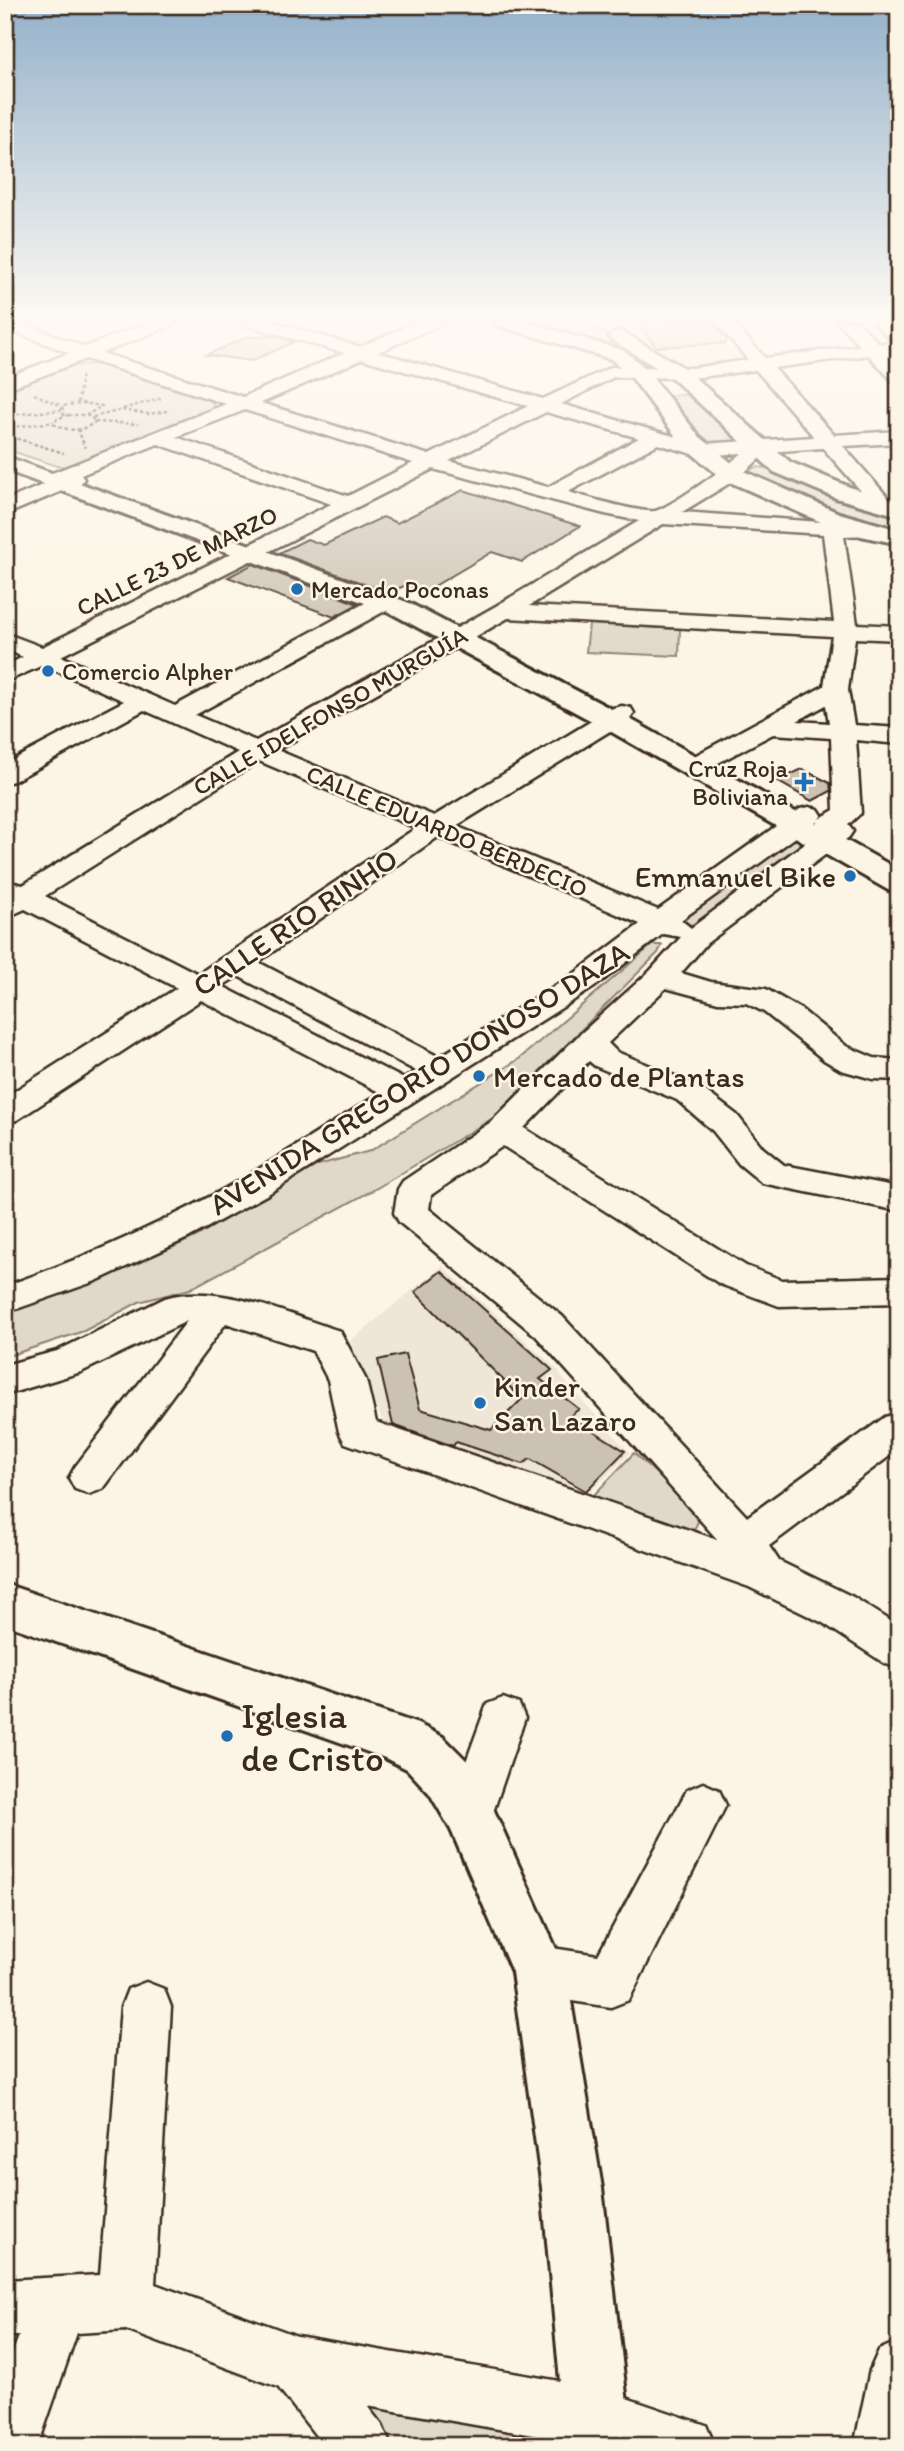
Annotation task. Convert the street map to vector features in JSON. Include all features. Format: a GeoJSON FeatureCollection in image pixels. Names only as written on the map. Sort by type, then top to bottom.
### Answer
{"type":"FeatureCollection","features":[{"type":"Feature","properties":{"kind":"main road"},"geometry":{"type":"LineString","coordinates":[[688,435],[700,450],[831,522],[899,537]]}},
{"type":"Feature","properties":{"kind":"main road"},"geometry":{"type":"LineString","coordinates":[[748,435],[782,467]]}},
{"type":"Feature","properties":{"kind":"main road"},"geometry":{"type":"LineString","coordinates":[[5,454],[64,474],[464,632]]}},
{"type":"Feature","properties":{"kind":"main road"},"geometry":{"type":"LineString","coordinates":[[5,462],[64,474]]}},
{"type":"Feature","properties":{"kind":"main road"},"geometry":{"type":"LineString","coordinates":[[735,470],[760,463],[782,467],[844,493],[891,507]]}},
{"type":"Feature","properties":{"kind":"main road"},"geometry":{"type":"LineString","coordinates":[[257,551],[401,595],[700,763],[820,827],[899,863]]}},
{"type":"Feature","properties":{"kind":"main road"},"geometry":{"type":"LineString","coordinates":[[820,827],[899,883]]}},
{"type":"Feature","properties":{"kind":"main road"},"geometry":{"type":"LineString","coordinates":[[5,1604],[400,1740],[425,1753],[447,1777],[470,1814],[539,1971],[572,2188],[597,2431]]}},
{"type":"Feature","properties":{"kind":"street"},"geometry":{"type":"LineString","coordinates":[[5,509],[64,474],[141,435]]}},
{"type":"Feature","properties":{"kind":"street"},"geometry":{"type":"LineString","coordinates":[[162,435],[349,503]]}},
{"type":"Feature","properties":{"kind":"street"},"geometry":{"type":"LineString","coordinates":[[347,435],[430,462],[612,510],[656,517],[831,522],[846,626],[836,690],[843,732],[848,813],[820,827]]}},
{"type":"Feature","properties":{"kind":"street","name":"CALLE 23 DE MARZO"},"geometry":{"type":"LineString","coordinates":[[5,675],[257,551],[482,435]]}},
{"type":"Feature","properties":{"kind":"street"},"geometry":{"type":"LineString","coordinates":[[645,435],[700,450],[899,437]]}},
{"type":"Feature","properties":{"kind":"street"},"geometry":{"type":"LineString","coordinates":[[823,435],[891,507]]}},
{"type":"Feature","properties":{"kind":"street"},"geometry":{"type":"LineString","coordinates":[[550,494],[654,438]]}},
{"type":"Feature","properties":{"kind":"street","name":"CALLE IDELFONSO MURGUÍA"},"geometry":{"type":"LineString","coordinates":[[11,898],[257,751],[511,606],[735,470],[760,447]]}},
{"type":"Feature","properties":{"kind":"street"},"geometry":{"type":"LineString","coordinates":[[176,715],[384,602]]}},
{"type":"Feature","properties":{"kind":"street"},"geometry":{"type":"LineString","coordinates":[[511,606],[846,626],[899,633]]}},
{"type":"Feature","properties":{"kind":"street"},"geometry":{"type":"LineString","coordinates":[[846,626],[899,623]]}},
{"type":"Feature","properties":{"kind":"street","name":"CALLE EDUARDO BERDECIO"},"geometry":{"type":"LineString","coordinates":[[5,640],[257,751],[696,937]]}},
{"type":"Feature","properties":{"kind":"street"},"geometry":{"type":"LineString","coordinates":[[700,763],[836,690]]}},
{"type":"Feature","properties":{"kind":"street"},"geometry":{"type":"LineString","coordinates":[[5,775],[143,701]]}},
{"type":"Feature","properties":{"kind":"street","name":"CALLE RIO RINHO"},"geometry":{"type":"LineString","coordinates":[[5,1112],[237,963],[435,827],[616,717]]}},
{"type":"Feature","properties":{"kind":"street"},"geometry":{"type":"LineString","coordinates":[[769,726],[899,736]]}},
{"type":"Feature","properties":{"kind":"street","name":"AVENIDA GREGORIO DONOSO DAZA"},"geometry":{"type":"LineString","coordinates":[[5,1300],[83,1272],[176,1229],[256,1186],[582,982],[660,922],[820,827]]}},
{"type":"Feature","properties":{"kind":"street","name":"AVENIDA GREGORIO DONOSO DAZA"},"geometry":{"type":"LineString","coordinates":[[754,1558],[548,1326],[411,1213],[415,1189],[503,1130],[589,1043],[661,977],[696,937],[820,827]]}},
{"type":"Feature","properties":{"kind":"street"},"geometry":{"type":"LineString","coordinates":[[11,898],[200,987],[406,1093]]}},
{"type":"Feature","properties":{"kind":"street"},"geometry":{"type":"LineString","coordinates":[[237,963],[441,1071]]}},
{"type":"Feature","properties":{"kind":"street"},"geometry":{"type":"LineString","coordinates":[[661,977],[717,993],[753,995],[776,1007],[848,1063],[876,1071],[899,1070]]}},
{"type":"Feature","properties":{"kind":"street"},"geometry":{"type":"LineString","coordinates":[[589,1043],[606,1059],[688,1093],[725,1123],[751,1156],[774,1175],[899,1199]]}},
{"type":"Feature","properties":{"kind":"street"},"geometry":{"type":"LineString","coordinates":[[503,1130],[733,1275],[779,1293],[899,1290]]}},
{"type":"Feature","properties":{"kind":"street"},"geometry":{"type":"LineString","coordinates":[[89,1478],[218,1307]]}},
{"type":"Feature","properties":{"kind":"street"},"geometry":{"type":"LineString","coordinates":[[5,1380],[68,1362],[178,1308],[218,1307],[327,1341],[347,1380],[359,1432],[754,1558],[899,1650]]}},
{"type":"Feature","properties":{"kind":"street"},"geometry":{"type":"LineString","coordinates":[[754,1558],[899,1428]]}},
{"type":"Feature","properties":{"kind":"street"},"geometry":{"type":"LineString","coordinates":[[470,1814],[503,1718]]}},
{"type":"Feature","properties":{"kind":"street"},"geometry":{"type":"LineString","coordinates":[[539,1971],[611,1982],[703,1805]]}},
{"type":"Feature","properties":{"kind":"street"},"geometry":{"type":"LineString","coordinates":[[126,2302],[146,2007]]}},
{"type":"Feature","properties":{"kind":"street"},"geometry":{"type":"LineString","coordinates":[[8,2446],[32,2306],[126,2302],[297,2365],[597,2431],[684,2446]]}},
{"type":"Feature","properties":{"kind":"street"},"geometry":{"type":"LineString","coordinates":[[297,2365],[361,2446]]}},
{"type":"Feature","properties":{"kind":"street"},"geometry":{"type":"LineString","coordinates":[[884,2446],[899,2370]]}},
{"type":"Feature","properties":{"kind":"path"},"geometry":{"type":"LineString","coordinates":[[6,435],[64,474]]}},
{"type":"Feature","properties":{"kind":"shaded area"},"geometry":{"type":"Polygon","coordinates":[[[5,435],[149,435],[69,467],[57,466],[5,449],[5,435]]]}},
{"type":"Feature","properties":{"kind":"shaded area"},"geometry":{"type":"Polygon","coordinates":[[[697,435],[735,435],[739,439],[716,445],[697,435]]]}},
{"type":"Feature","properties":{"kind":"shaded area"},"geometry":{"type":"Polygon","coordinates":[[[756,467],[769,468],[841,498],[899,514],[899,532],[851,519],[744,472],[756,467]]]}},
{"type":"Feature","properties":{"kind":"shaded area"},"geometry":{"type":"Polygon","coordinates":[[[589,624],[680,629],[679,656],[586,652],[589,624]]]}},
{"type":"Feature","properties":{"kind":"shaded area"},"geometry":{"type":"Polygon","coordinates":[[[787,840],[797,840],[806,848],[702,925],[686,922],[683,917],[787,840]]]}},
{"type":"Feature","properties":{"kind":"shaded area"},"geometry":{"type":"Polygon","coordinates":[[[652,945],[662,945],[658,953],[493,1118],[377,1188],[190,1289],[139,1302],[84,1331],[5,1357],[5,1312],[158,1254],[195,1237],[318,1165],[370,1151],[519,1059],[652,945]]]}},
{"type":"Feature","properties":{"kind":"shaded area","name":"Kinder San Lazaro"},"geometry":{"type":"Polygon","coordinates":[[[442,1266],[559,1371],[562,1378],[630,1453],[584,1498],[385,1427],[350,1341],[442,1266]]]}},
{"type":"Feature","properties":{"kind":"shaded area"},"geometry":{"type":"Polygon","coordinates":[[[634,1453],[701,1515],[695,1528],[679,1530],[590,1499],[634,1453]]]}},
{"type":"Feature","properties":{"kind":"shaded area"},"geometry":{"type":"Polygon","coordinates":[[[364,2401],[550,2438],[559,2446],[391,2446],[360,2413],[364,2401]]]}},
{"type":"Feature","properties":{"kind":"building"},"geometry":{"type":"Polygon","coordinates":[[[463,490],[580,526],[522,562],[492,552],[426,591],[406,585],[389,593],[279,553],[307,539],[324,545],[383,517],[397,523],[463,490]]]}},
{"type":"Feature","properties":{"kind":"building","name":"Mercado Poconas"},"geometry":{"type":"Polygon","coordinates":[[[253,564],[358,604],[334,617],[228,577],[253,564]]]}},
{"type":"Feature","properties":{"kind":"building","name":"Cruz Roja Boliviana"},"geometry":{"type":"Polygon","coordinates":[[[802,769],[830,783],[831,791],[812,801],[777,781],[802,769]]]}},
{"type":"Feature","properties":{"kind":"building"},"geometry":{"type":"Polygon","coordinates":[[[441,1271],[552,1370],[540,1379],[579,1409],[570,1416],[625,1451],[586,1491],[530,1459],[523,1464],[456,1442],[453,1446],[393,1425],[378,1360],[405,1354],[420,1409],[491,1430],[522,1399],[415,1292],[441,1271]]]}},
{"type":"Feature","properties":{"kind":"place","name":"Mercado Poconas"},"geometry":{"type":"Point","coordinates":[297,589]}},
{"type":"Feature","properties":{"kind":"place","name":"Comercio Alpher"},"geometry":{"type":"Point","coordinates":[48,671]}},
{"type":"Feature","properties":{"kind":"place","name":"Cruz Roja Boliviana"},"geometry":{"type":"Point","coordinates":[804,782]}},
{"type":"Feature","properties":{"kind":"place","name":"Emmanuel Bike"},"geometry":{"type":"Point","coordinates":[850,876]}},
{"type":"Feature","properties":{"kind":"place","name":"Mercado de Plantas"},"geometry":{"type":"Point","coordinates":[479,1076]}},
{"type":"Feature","properties":{"kind":"place","name":"Kinder San Lazaro"},"geometry":{"type":"Point","coordinates":[480,1403]}},
{"type":"Feature","properties":{"kind":"place","name":"Iglesia de Cristo"},"geometry":{"type":"Point","coordinates":[227,1736]}}]}
